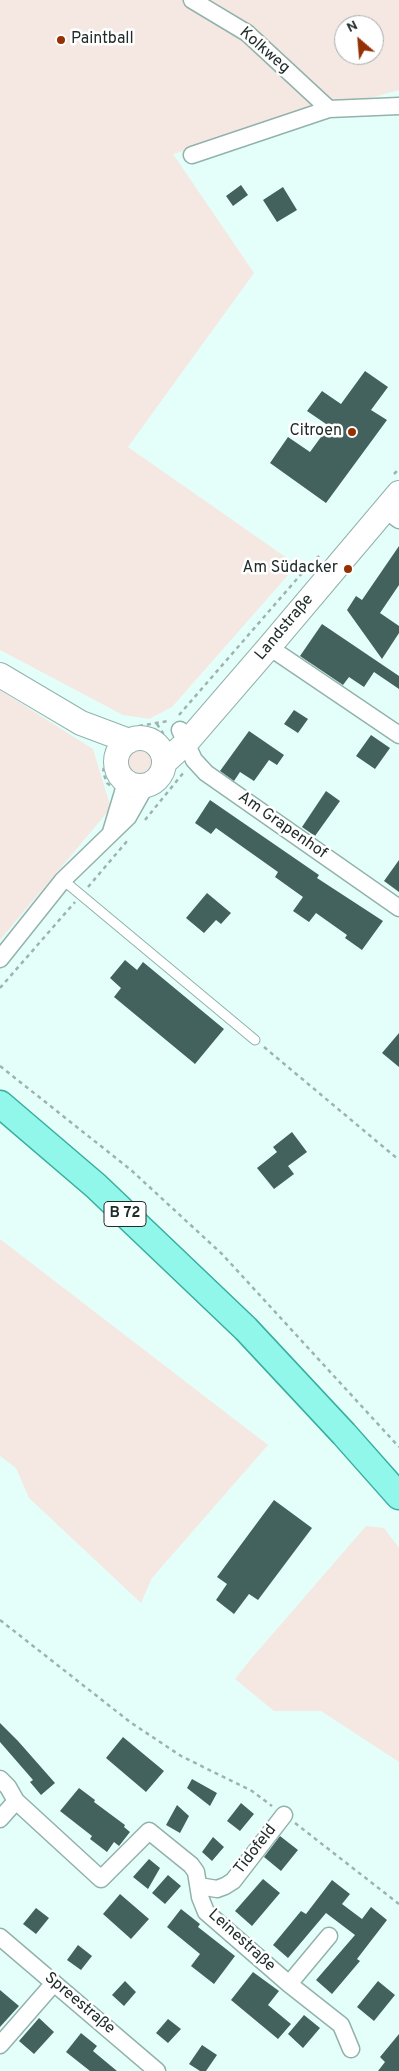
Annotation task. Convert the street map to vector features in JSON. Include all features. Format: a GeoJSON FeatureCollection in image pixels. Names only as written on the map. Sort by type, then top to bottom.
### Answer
{"type":"FeatureCollection","features":[{"type":"Feature","properties":{"kind":"main road","name":"B 72"},"geometry":{"type":"LineString","coordinates":[[0,1104],[96,1186],[246,1328],[399,1496]]}},
{"type":"Feature","properties":{"kind":"street","name":"Kolkweg"},"geometry":{"type":"LineString","coordinates":[[192,0],[247,34],[329,109]]}},
{"type":"Feature","properties":{"kind":"street"},"geometry":{"type":"LineString","coordinates":[[192,155],[329,109],[399,106]]}},
{"type":"Feature","properties":{"kind":"street","name":"Landstraße"},"geometry":{"type":"LineString","coordinates":[[165,751],[208,716],[394,500]]}},
{"type":"Feature","properties":{"kind":"street"},"geometry":{"type":"LineString","coordinates":[[269,647],[399,735]]}},
{"type":"Feature","properties":{"kind":"street"},"geometry":{"type":"LineString","coordinates":[[0,676],[122,748]]}},
{"type":"Feature","properties":{"kind":"street","name":"Am Grapenhof"},"geometry":{"type":"LineString","coordinates":[[183,736],[194,760],[206,773],[399,908]]}},
{"type":"Feature","properties":{"kind":"street"},"geometry":{"type":"LineString","coordinates":[[0,959],[63,880],[128,817],[144,790],[159,777],[165,751],[142,738],[122,748]]}},
{"type":"Feature","properties":{"kind":"street"},"geometry":{"type":"LineString","coordinates":[[122,748],[117,770],[144,790]]}},
{"type":"Feature","properties":{"kind":"street"},"geometry":{"type":"LineString","coordinates":[[0,1819],[8,1789]]}},
{"type":"Feature","properties":{"kind":"street","name":"Leinestraße"},"geometry":{"type":"LineString","coordinates":[[8,1789],[101,1879],[149,1831],[191,1865],[196,1872],[200,1897],[206,1912],[289,1984],[341,2025],[351,2049]]}},
{"type":"Feature","properties":{"kind":"street","name":"Tidofeld"},"geometry":{"type":"LineString","coordinates":[[199,1886],[217,1888],[233,1881],[284,1815]]}},
{"type":"Feature","properties":{"kind":"street","name":"Leinestraße"},"geometry":{"type":"LineString","coordinates":[[289,1984],[329,1936]]}},
{"type":"Feature","properties":{"kind":"street","name":"Spreestraße"},"geometry":{"type":"LineString","coordinates":[[0,1937],[151,2069]]}},
{"type":"Feature","properties":{"kind":"street"},"geometry":{"type":"LineString","coordinates":[[0,2045],[54,1983]]}},
{"type":"Feature","properties":{"kind":"lane"},"geometry":{"type":"LineString","coordinates":[[63,880],[255,1040]]}},
{"type":"Feature","properties":{"kind":"path"},"geometry":{"type":"LineString","coordinates":[[394,500],[399,469]]}},
{"type":"Feature","properties":{"kind":"path"},"geometry":{"type":"LineString","coordinates":[[144,790],[165,751],[173,720],[303,572],[324,551]]}},
{"type":"Feature","properties":{"kind":"path"},"geometry":{"type":"LineString","coordinates":[[255,1040],[399,1160]]}},
{"type":"Feature","properties":{"kind":"path"},"geometry":{"type":"LineString","coordinates":[[0,1066],[131,1170],[222,1254],[399,1447]]}},
{"type":"Feature","properties":{"kind":"path"},"geometry":{"type":"LineString","coordinates":[[0,1620],[130,1722],[181,1756],[252,1790],[399,1904]]}},
{"type":"Feature","properties":{"kind":"shaded area"},"geometry":{"type":"Polygon","coordinates":[[[0,0],[399,0],[399,90],[173,154],[254,273],[128,447],[297,565],[172,707],[149,719],[123,715],[0,650],[0,0]]]}},
{"type":"Feature","properties":{"kind":"shaded area"},"geometry":{"type":"Polygon","coordinates":[[[0,690],[93,749],[111,808],[0,940],[0,690]]]}},
{"type":"Feature","properties":{"kind":"shaded area"},"geometry":{"type":"Polygon","coordinates":[[[140,748],[149,752],[153,761],[149,770],[140,774],[131,770],[127,761],[131,752],[140,748]]]}},
{"type":"Feature","properties":{"kind":"shaded area"},"geometry":{"type":"Polygon","coordinates":[[[0,1239],[268,1445],[152,1578],[141,1603],[29,1498],[16,1468],[0,1456],[0,1239]]]}},
{"type":"Feature","properties":{"kind":"shaded area"},"geometry":{"type":"Polygon","coordinates":[[[366,1526],[384,1528],[399,1548],[399,1762],[321,1711],[274,1711],[235,1679],[366,1526]]]}},
{"type":"Feature","properties":{"kind":"building"},"geometry":{"type":"Polygon","coordinates":[[[241,185],[248,195],[233,206],[226,196],[241,185]]]}},
{"type":"Feature","properties":{"kind":"building"},"geometry":{"type":"Polygon","coordinates":[[[283,187],[297,210],[277,222],[263,200],[283,187]]]}},
{"type":"Feature","properties":{"kind":"building","name":"Citroen"},"geometry":{"type":"Polygon","coordinates":[[[365,371],[388,387],[371,410],[387,420],[326,503],[270,463],[288,437],[310,452],[329,426],[307,411],[322,391],[341,404],[365,371]]]}},
{"type":"Feature","properties":{"kind":"building"},"geometry":{"type":"Polygon","coordinates":[[[399,546],[399,585],[380,613],[399,626],[399,633],[382,659],[347,610],[356,596],[362,600],[399,546]]]}},
{"type":"Feature","properties":{"kind":"building"},"geometry":{"type":"Polygon","coordinates":[[[322,624],[399,676],[399,689],[374,672],[364,687],[349,677],[343,685],[300,656],[322,624]]]}},
{"type":"Feature","properties":{"kind":"building"},"geometry":{"type":"Polygon","coordinates":[[[294,710],[308,719],[298,733],[284,724],[294,710]]]}},
{"type":"Feature","properties":{"kind":"building"},"geometry":{"type":"Polygon","coordinates":[[[249,731],[284,755],[277,765],[269,760],[254,781],[240,772],[234,781],[220,771],[249,731]]]}},
{"type":"Feature","properties":{"kind":"building"},"geometry":{"type":"Polygon","coordinates":[[[371,735],[390,748],[375,769],[356,756],[371,735]]]}},
{"type":"Feature","properties":{"kind":"building"},"geometry":{"type":"Polygon","coordinates":[[[326,791],[340,801],[315,836],[302,827],[326,791]]]}},
{"type":"Feature","properties":{"kind":"building"},"geometry":{"type":"Polygon","coordinates":[[[210,800],[319,875],[317,878],[383,921],[362,950],[345,938],[347,935],[316,913],[309,922],[293,911],[303,897],[275,877],[278,872],[216,828],[211,834],[195,823],[210,800]]]}},
{"type":"Feature","properties":{"kind":"building"},"geometry":{"type":"Polygon","coordinates":[[[399,860],[399,892],[384,881],[399,860]]]}},
{"type":"Feature","properties":{"kind":"building"},"geometry":{"type":"Polygon","coordinates":[[[207,893],[231,913],[221,924],[216,920],[204,933],[186,918],[207,893]]]}},
{"type":"Feature","properties":{"kind":"building"},"geometry":{"type":"Polygon","coordinates":[[[125,960],[137,970],[143,962],[224,1029],[195,1064],[114,997],[121,988],[110,978],[125,960]]]}},
{"type":"Feature","properties":{"kind":"building"},"geometry":{"type":"Polygon","coordinates":[[[399,1033],[399,1067],[382,1053],[399,1033]]]}},
{"type":"Feature","properties":{"kind":"building"},"geometry":{"type":"Polygon","coordinates":[[[292,1132],[307,1152],[288,1166],[294,1174],[274,1189],[257,1168],[277,1152],[273,1147],[292,1132]]]}},
{"type":"Feature","properties":{"kind":"building"},"geometry":{"type":"Polygon","coordinates":[[[274,1500],[312,1528],[258,1600],[249,1594],[234,1614],[216,1600],[227,1584],[217,1577],[274,1500]]]}},
{"type":"Feature","properties":{"kind":"building"},"geometry":{"type":"Polygon","coordinates":[[[0,1723],[55,1783],[41,1795],[30,1782],[33,1780],[0,1742],[0,1723]]]}},
{"type":"Feature","properties":{"kind":"building"},"geometry":{"type":"Polygon","coordinates":[[[123,1737],[164,1771],[146,1792],[106,1758],[123,1737]]]}},
{"type":"Feature","properties":{"kind":"building"},"geometry":{"type":"Polygon","coordinates":[[[192,1779],[217,1793],[210,1806],[187,1788],[192,1779]]]}},
{"type":"Feature","properties":{"kind":"building"},"geometry":{"type":"Polygon","coordinates":[[[79,1788],[95,1800],[94,1802],[125,1825],[124,1827],[130,1832],[119,1846],[114,1842],[107,1852],[90,1839],[92,1836],[60,1811],[79,1788]]]}},
{"type":"Feature","properties":{"kind":"building"},"geometry":{"type":"Polygon","coordinates":[[[241,1803],[254,1814],[240,1831],[227,1821],[241,1803]]]}},
{"type":"Feature","properties":{"kind":"building"},"geometry":{"type":"Polygon","coordinates":[[[177,1805],[189,1816],[180,1833],[166,1825],[177,1805]]]}},
{"type":"Feature","properties":{"kind":"building"},"geometry":{"type":"Polygon","coordinates":[[[280,1836],[298,1850],[281,1871],[264,1857],[280,1836]]]}},
{"type":"Feature","properties":{"kind":"building"},"geometry":{"type":"Polygon","coordinates":[[[213,1837],[224,1847],[212,1861],[202,1852],[213,1837]]]}},
{"type":"Feature","properties":{"kind":"building"},"geometry":{"type":"Polygon","coordinates":[[[149,1859],[160,1868],[148,1889],[133,1877],[149,1859]]]}},
{"type":"Feature","properties":{"kind":"building"},"geometry":{"type":"Polygon","coordinates":[[[168,1875],[181,1886],[165,1904],[152,1893],[168,1875]]]}},
{"type":"Feature","properties":{"kind":"building"},"geometry":{"type":"Polygon","coordinates":[[[263,1879],[280,1893],[252,1926],[235,1911],[263,1879]]]}},
{"type":"Feature","properties":{"kind":"building"},"geometry":{"type":"Polygon","coordinates":[[[332,1880],[350,1894],[342,1904],[362,1919],[371,1907],[387,1920],[357,1959],[360,1961],[332,1994],[316,1980],[355,1935],[326,1913],[288,1958],[273,1945],[301,1911],[306,1914],[332,1880]]]}},
{"type":"Feature","properties":{"kind":"building"},"geometry":{"type":"Polygon","coordinates":[[[120,1894],[149,1919],[131,1939],[103,1914],[120,1894]]]}},
{"type":"Feature","properties":{"kind":"building"},"geometry":{"type":"Polygon","coordinates":[[[36,1908],[49,1918],[36,1934],[23,1924],[36,1908]]]}},
{"type":"Feature","properties":{"kind":"building"},"geometry":{"type":"Polygon","coordinates":[[[181,1909],[200,1924],[198,1927],[235,1956],[214,1984],[191,1966],[200,1954],[167,1927],[181,1909]]]}},
{"type":"Feature","properties":{"kind":"building"},"geometry":{"type":"Polygon","coordinates":[[[78,1945],[92,1956],[81,1970],[67,1960],[78,1945]]]}},
{"type":"Feature","properties":{"kind":"building"},"geometry":{"type":"Polygon","coordinates":[[[253,1972],[279,1991],[268,2005],[291,2024],[278,2039],[231,2000],[253,1972]]]}},
{"type":"Feature","properties":{"kind":"building"},"geometry":{"type":"Polygon","coordinates":[[[125,1981],[136,1992],[124,2006],[112,1995],[125,1981]]]}},
{"type":"Feature","properties":{"kind":"building"},"geometry":{"type":"Polygon","coordinates":[[[378,1981],[395,1995],[374,2021],[357,2007],[378,1981]]]}},
{"type":"Feature","properties":{"kind":"building"},"geometry":{"type":"Polygon","coordinates":[[[0,1990],[19,2006],[0,2027],[0,1990]]]}},
{"type":"Feature","properties":{"kind":"building"},"geometry":{"type":"Polygon","coordinates":[[[304,2015],[320,2028],[303,2048],[288,2034],[304,2015]]]}},
{"type":"Feature","properties":{"kind":"building"},"geometry":{"type":"Polygon","coordinates":[[[39,2018],[54,2032],[34,2054],[19,2041],[39,2018]]]}},
{"type":"Feature","properties":{"kind":"building"},"geometry":{"type":"Polygon","coordinates":[[[168,2019],[181,2029],[168,2043],[156,2033],[168,2019]]]}},
{"type":"Feature","properties":{"kind":"building"},"geometry":{"type":"Polygon","coordinates":[[[81,2033],[97,2046],[93,2051],[117,2071],[90,2071],[66,2052],[81,2033]]]}},
{"type":"Feature","properties":{"kind":"building"},"geometry":{"type":"Polygon","coordinates":[[[399,2034],[399,2071],[378,2071],[385,2062],[380,2057],[399,2034]]]}},
{"type":"Feature","properties":{"kind":"building"},"geometry":{"type":"Polygon","coordinates":[[[202,2045],[217,2055],[206,2071],[200,2071],[189,2064],[202,2045]]]}},
{"type":"Feature","properties":{"kind":"place","name":"Paintball"},"geometry":{"type":"Point","coordinates":[61,40]}},
{"type":"Feature","properties":{"kind":"place","name":"Citroen"},"geometry":{"type":"Point","coordinates":[352,432]}},
{"type":"Feature","properties":{"kind":"place","name":"Am Südacker"},"geometry":{"type":"Point","coordinates":[348,569]}}]}
